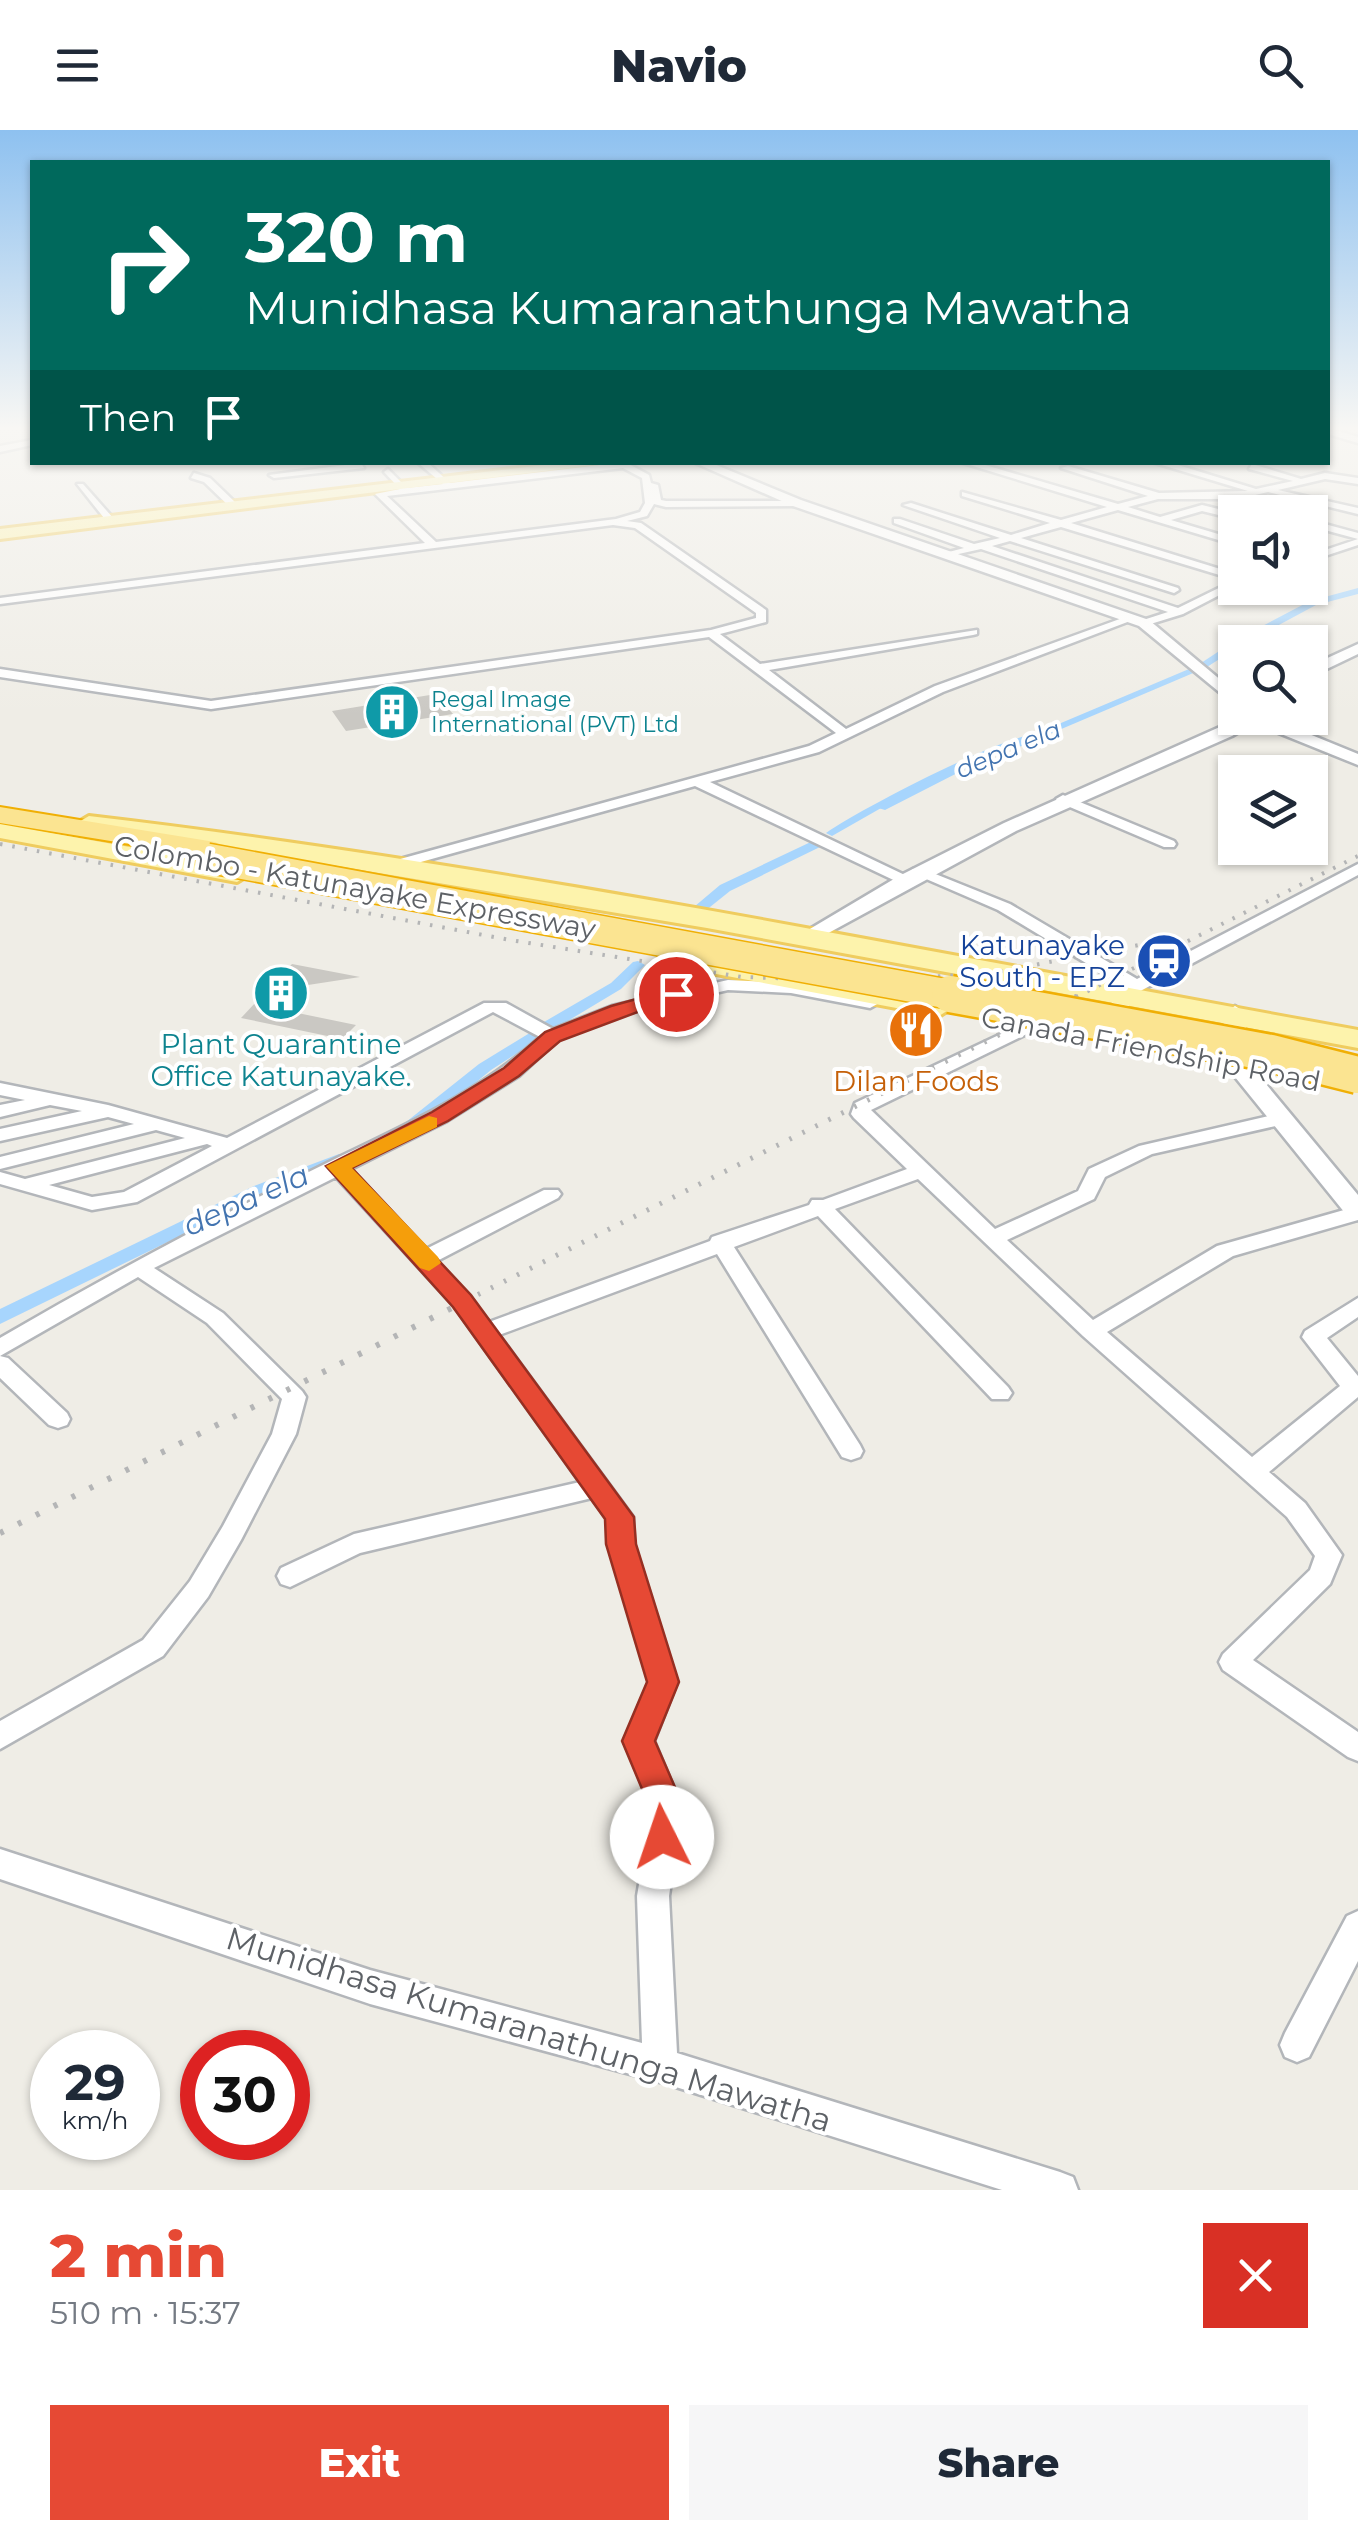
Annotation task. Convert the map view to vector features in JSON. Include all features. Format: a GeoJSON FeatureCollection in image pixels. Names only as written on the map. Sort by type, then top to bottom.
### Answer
{"type":"FeatureCollection","features":[{"type":"Feature","properties":{"kind":"highway","name":"Colombo - Katunayake Expressway"},"geometry":{"type":"LineString","coordinates":[[0,814],[1271,1053],[1358,1075]]}},
{"type":"Feature","properties":{"kind":"highway","name":"Colombo - Katunayake Expressway"},"geometry":{"type":"LineString","coordinates":[[0,829],[211,854],[1189,1024],[1358,1062]]}},
{"type":"Feature","properties":{"kind":"main road"},"geometry":{"type":"LineString","coordinates":[[0,534],[86,523]]}},
{"type":"Feature","properties":{"kind":"main road","name":"Canada Friendship Road"},"geometry":{"type":"LineString","coordinates":[[0,814],[206,838],[804,939],[1130,989],[1358,1039]]}},
{"type":"Feature","properties":{"kind":"main road","name":"Canada Friendship Road"},"geometry":{"type":"LineString","coordinates":[[0,829],[1112,1036],[1234,1060],[1358,1092]]}},
{"type":"Feature","properties":{"kind":"street"},"geometry":{"type":"LineString","coordinates":[[410,523],[433,545]]}},
{"type":"Feature","properties":{"kind":"street"},"geometry":{"type":"LineString","coordinates":[[0,602],[604,523]]}},
{"type":"Feature","properties":{"kind":"street"},"geometry":{"type":"LineString","coordinates":[[0,674],[211,704],[711,633],[762,620],[762,612],[638,525],[622,523]]}},
{"type":"Feature","properties":{"kind":"street"},"geometry":{"type":"LineString","coordinates":[[856,523],[1138,621],[1218,686]]}},
{"type":"Feature","properties":{"kind":"street"},"geometry":{"type":"LineString","coordinates":[[904,523],[1179,612]]}},
{"type":"Feature","properties":{"kind":"street"},"geometry":{"type":"LineString","coordinates":[[966,523],[1174,590]]}},
{"type":"Feature","properties":{"kind":"street"},"geometry":{"type":"LineString","coordinates":[[949,555],[1062,523]]}},
{"type":"Feature","properties":{"kind":"street"},"geometry":{"type":"LineString","coordinates":[[1171,523],[1218,537]]}},
{"type":"Feature","properties":{"kind":"street"},"geometry":{"type":"LineString","coordinates":[[1059,524],[1218,575]]}},
{"type":"Feature","properties":{"kind":"street"},"geometry":{"type":"LineString","coordinates":[[1328,531],[1355,542]]}},
{"type":"Feature","properties":{"kind":"street"},"geometry":{"type":"LineString","coordinates":[[1328,538],[1355,542]]}},
{"type":"Feature","properties":{"kind":"street"},"geometry":{"type":"LineString","coordinates":[[1328,552],[1355,542]]}},
{"type":"Feature","properties":{"kind":"street"},"geometry":{"type":"LineString","coordinates":[[387,867],[814,749],[939,689],[1138,621],[1179,612],[1218,587]]}},
{"type":"Feature","properties":{"kind":"street"},"geometry":{"type":"LineString","coordinates":[[756,668],[973,632]]}},
{"type":"Feature","properties":{"kind":"street"},"geometry":{"type":"LineString","coordinates":[[711,633],[756,668],[787,684],[846,735]]}},
{"type":"Feature","properties":{"kind":"street"},"geometry":{"type":"LineString","coordinates":[[1328,663],[1358,648]]}},
{"type":"Feature","properties":{"kind":"street"},"geometry":{"type":"LineString","coordinates":[[804,939],[911,876],[1064,800],[1219,735]]}},
{"type":"Feature","properties":{"kind":"street"},"geometry":{"type":"LineString","coordinates":[[1296,735],[1358,760]]}},
{"type":"Feature","properties":{"kind":"street"},"geometry":{"type":"LineString","coordinates":[[696,781],[911,876],[1004,907],[1130,989]]}},
{"type":"Feature","properties":{"kind":"street"},"geometry":{"type":"LineString","coordinates":[[1064,800],[1169,844]]}},
{"type":"Feature","properties":{"kind":"street"},"geometry":{"type":"LineString","coordinates":[[1112,1036],[1130,989],[1358,870]]}},
{"type":"Feature","properties":{"kind":"street"},"geometry":{"type":"LineString","coordinates":[[0,1348],[138,1267],[440,1117],[512,1072],[552,1036],[656,999],[728,985],[791,988],[880,1005],[924,1004]]}},
{"type":"Feature","properties":{"kind":"street"},"geometry":{"type":"LineString","coordinates":[[0,1178],[92,1204],[130,1197],[490,1006],[500,1007],[552,1036]]}},
{"type":"Feature","properties":{"kind":"street"},"geometry":{"type":"LineString","coordinates":[[1091,1330],[1225,1252],[1358,1212],[1234,1060],[1236,1013]]}},
{"type":"Feature","properties":{"kind":"street"},"geometry":{"type":"LineString","coordinates":[[1034,1024],[862,1107],[861,1114],[1091,1330],[1296,1510],[1329,1555],[1320,1576],[1233,1662],[1358,1748]]}},
{"type":"Feature","properties":{"kind":"street"},"geometry":{"type":"LineString","coordinates":[[0,1089],[108,1111],[232,1145]]}},
{"type":"Feature","properties":{"kind":"street"},"geometry":{"type":"LineString","coordinates":[[0,1111],[52,1100]]}},
{"type":"Feature","properties":{"kind":"street"},"geometry":{"type":"LineString","coordinates":[[0,1136],[108,1111]]}},
{"type":"Feature","properties":{"kind":"street"},"geometry":{"type":"LineString","coordinates":[[993,1238],[1088,1195],[1096,1173],[1146,1150],[1282,1118]]}},
{"type":"Feature","properties":{"kind":"street"},"geometry":{"type":"LineString","coordinates":[[0,1163],[158,1124]]}},
{"type":"Feature","properties":{"kind":"street"},"geometry":{"type":"LineString","coordinates":[[27,1184],[207,1138]]}},
{"type":"Feature","properties":{"kind":"street"},"geometry":{"type":"LineString","coordinates":[[338,1166],[426,1258],[486,1332],[620,1517],[621,1544],[663,1682],[639,1741],[667,1808],[653,1896],[660,2064]]}},
{"type":"Feature","properties":{"kind":"street"},"geometry":{"type":"LineString","coordinates":[[486,1332],[819,1205],[922,1170]]}},
{"type":"Feature","properties":{"kind":"street"},"geometry":{"type":"LineString","coordinates":[[426,1258],[551,1194]]}},
{"type":"Feature","properties":{"kind":"street"},"geometry":{"type":"LineString","coordinates":[[819,1205],[1000,1393]]}},
{"type":"Feature","properties":{"kind":"street"},"geometry":{"type":"LineString","coordinates":[[720,1242],[851,1451]]}},
{"type":"Feature","properties":{"kind":"street"},"geometry":{"type":"LineString","coordinates":[[0,1736],[153,1648],[199,1589],[284,1434],[294,1396],[215,1318],[138,1267]]}},
{"type":"Feature","properties":{"kind":"street"},"geometry":{"type":"LineString","coordinates":[[1250,1473],[1354,1387],[1314,1337],[1358,1306]]}},
{"type":"Feature","properties":{"kind":"street"},"geometry":{"type":"LineString","coordinates":[[0,1364],[58,1419]]}},
{"type":"Feature","properties":{"kind":"street"},"geometry":{"type":"LineString","coordinates":[[290,1576],[354,1544],[598,1487]]}},
{"type":"Feature","properties":{"kind":"street","name":"Munidhasa Kumaranathunga Mawatha"},"geometry":{"type":"LineString","coordinates":[[0,1864],[370,1987],[660,2064],[1060,2190]]}},
{"type":"Feature","properties":{"kind":"street"},"geometry":{"type":"LineString","coordinates":[[1297,2046],[1358,1926]]}},
{"type":"Feature","properties":{"kind":"water"},"geometry":{"type":"Polygon","coordinates":[[[1035,734],[918,787],[832,836],[826,833],[929,776],[1035,734]]]}},
{"type":"Feature","properties":{"kind":"building","name":"Regal Image International (PVT) Ltd"},"geometry":{"type":"Polygon","coordinates":[[[436,694],[453,714],[346,731],[332,711],[436,694]]]}},
{"type":"Feature","properties":{"kind":"building","name":"Plant Quarantine Office Katunayake."},"geometry":{"type":"Polygon","coordinates":[[[292,964],[360,977],[308,985],[283,1010],[356,1025],[342,1039],[241,1018],[292,964]]]}},
{"type":"Feature","properties":{"kind":"waterway","name":"depa ela"},"geometry":{"type":"LineString","coordinates":[[1272,625],[1313,603],[1358,591]]}},
{"type":"Feature","properties":{"kind":"waterway","name":"depa ela"},"geometry":{"type":"LineString","coordinates":[[1203,665],[1218,656]]}},
{"type":"Feature","properties":{"kind":"waterway","name":"depa ela"},"geometry":{"type":"LineString","coordinates":[[1008,748],[1193,671]]}},
{"type":"Feature","properties":{"kind":"waterway","name":"depa ela"},"geometry":{"type":"LineString","coordinates":[[881,807],[965,766]]}},
{"type":"Feature","properties":{"kind":"waterway","name":"depa ela"},"geometry":{"type":"LineString","coordinates":[[695,912],[725,888],[815,844]]}},
{"type":"Feature","properties":{"kind":"waterway","name":"depa ela"},"geometry":{"type":"LineString","coordinates":[[550,1025],[616,986],[638,965]]}},
{"type":"Feature","properties":{"kind":"waterway","name":"depa ela"},"geometry":{"type":"LineString","coordinates":[[412,1126],[485,1067],[533,1036]]}},
{"type":"Feature","properties":{"kind":"waterway","name":"depa ela"},"geometry":{"type":"LineString","coordinates":[[0,1317],[260,1190],[339,1159]]}},
{"type":"Feature","properties":{"kind":"railway"},"geometry":{"type":"LineString","coordinates":[[0,844],[510,940],[742,977],[862,981],[992,973],[1165,940]]}},
{"type":"Feature","properties":{"kind":"railway"},"geometry":{"type":"LineString","coordinates":[[1076,997],[1358,856]]}},
{"type":"Feature","properties":{"kind":"railway"},"geometry":{"type":"LineString","coordinates":[[465,1301],[1081,994]]}},
{"type":"Feature","properties":{"kind":"railway"},"geometry":{"type":"LineString","coordinates":[[0,1533],[470,1299]]}},
{"type":"Feature","properties":{"kind":"slow traffic"},"geometry":{"type":"LineString","coordinates":[[429,1122],[338,1166],[429,1263]]}},
{"type":"Feature","properties":{"kind":"place","name":"Regal Image International (PVT) Ltd"},"geometry":{"type":"Point","coordinates":[392,712]}},
{"type":"Feature","properties":{"kind":"place","name":"Katunayake South - EPZ"},"geometry":{"type":"Point","coordinates":[1164,961]}},
{"type":"Feature","properties":{"kind":"place","name":"Plant Quarantine Office Katunayake."},"geometry":{"type":"Point","coordinates":[281,993]}},
{"type":"Feature","properties":{"kind":"place","name":"Dilan Foods"},"geometry":{"type":"Point","coordinates":[916,1030]}},
{"type":"Feature","properties":{"kind":"route"},"geometry":{"type":"LineString","coordinates":[[662,1837],[667,1808],[639,1741],[663,1682],[621,1544],[620,1517],[462,1301],[338,1166],[440,1117],[512,1072],[552,1036],[618,1010],[676,994]]}}]}
